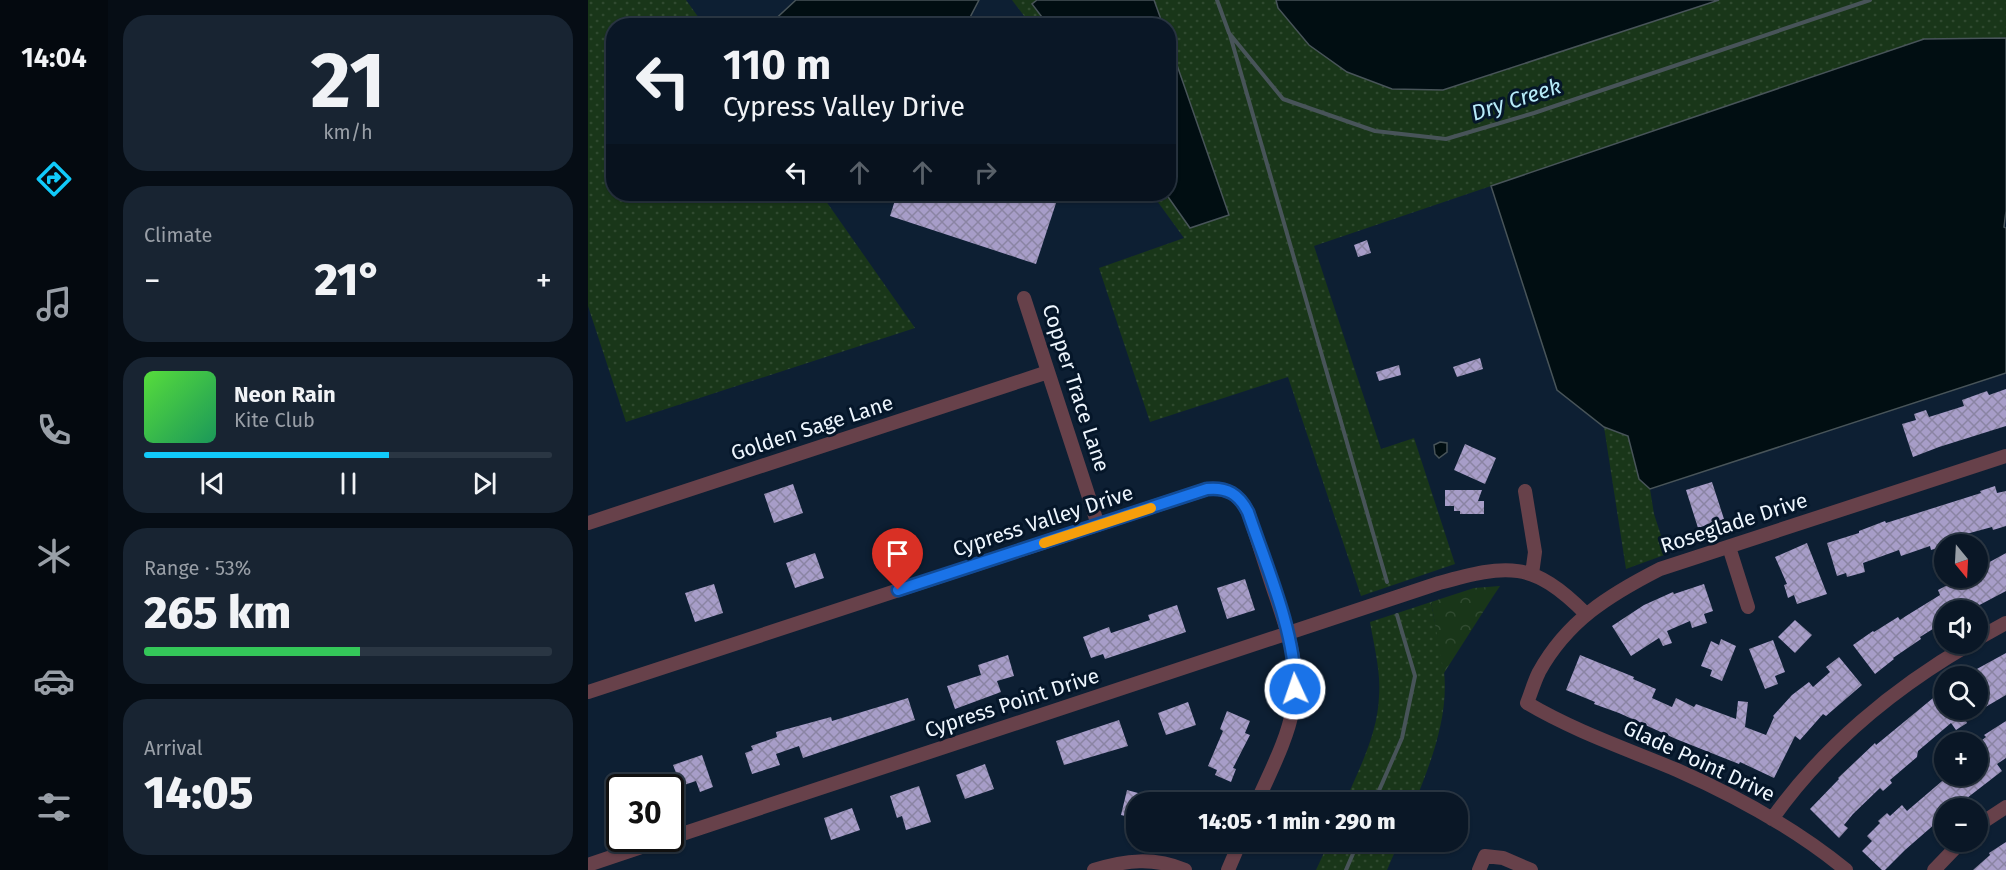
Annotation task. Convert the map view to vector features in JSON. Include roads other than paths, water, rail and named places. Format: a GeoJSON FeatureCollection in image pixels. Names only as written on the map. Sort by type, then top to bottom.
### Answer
{"type":"FeatureCollection","features":[{"type":"Feature","properties":{"kind":"street","name":"Copper Trace Lane"},"geometry":{"type":"LineString","coordinates":[[1024,298],[1098,525]]}},
{"type":"Feature","properties":{"kind":"street","name":"Golden Sage Lane"},"geometry":{"type":"LineString","coordinates":[[588,524],[1048,372]]}},
{"type":"Feature","properties":{"kind":"street","name":"Roseglade Drive"},"geometry":{"type":"LineString","coordinates":[[1527,703],[1538,674],[1557,645],[1586,614],[1617,590],[1660,568],[2006,456]]}},
{"type":"Feature","properties":{"kind":"street","name":"Cypress Valley Drive"},"geometry":{"type":"LineString","coordinates":[[588,692],[1207,489],[1228,490],[1237,495],[1248,512],[1288,634]]}},
{"type":"Feature","properties":{"kind":"street"},"geometry":{"type":"LineString","coordinates":[[1525,491],[1535,552],[1532,574],[1556,587],[1586,614]]}},
{"type":"Feature","properties":{"kind":"street"},"geometry":{"type":"LineString","coordinates":[[1729,547],[1748,607]]}},
{"type":"Feature","properties":{"kind":"street","name":"Cypress Point Drive"},"geometry":{"type":"LineString","coordinates":[[684,833],[1439,583],[1484,571],[1511,569],[1532,574]]}},
{"type":"Feature","properties":{"kind":"street"},"geometry":{"type":"LineString","coordinates":[[1988,633],[2006,623]]}},
{"type":"Feature","properties":{"kind":"street"},"geometry":{"type":"LineString","coordinates":[[1261,792],[1284,740],[1293,707],[1295,674],[1288,634]]}},
{"type":"Feature","properties":{"kind":"street"},"geometry":{"type":"LineString","coordinates":[[1772,819],[1789,795],[1826,754],[1873,711],[1915,679],[1954,654]]}},
{"type":"Feature","properties":{"kind":"street","name":"Glade Point Drive"},"geometry":{"type":"LineString","coordinates":[[1527,703],[1552,717],[1720,791],[1772,819],[1846,870]]}},
{"type":"Feature","properties":{"kind":"street"},"geometry":{"type":"LineString","coordinates":[[1988,819],[2006,807]]}},
{"type":"Feature","properties":{"kind":"street","name":"Cypress Point Drive"},"geometry":{"type":"LineString","coordinates":[[588,865],[627,852]]}},
{"type":"Feature","properties":{"kind":"street"},"geometry":{"type":"LineString","coordinates":[[1228,870],[1236,852]]}},
{"type":"Feature","properties":{"kind":"street"},"geometry":{"type":"LineString","coordinates":[[1934,870],[1951,852]]}},
{"type":"Feature","properties":{"kind":"street"},"geometry":{"type":"LineString","coordinates":[[1479,870],[1485,856],[1503,858],[1531,870]]}},
{"type":"Feature","properties":{"kind":"street"},"geometry":{"type":"LineString","coordinates":[[1094,870],[1136,860],[1162,863],[1185,870]]}},
{"type":"Feature","properties":{"kind":"waterway","name":"Dry Creek"},"geometry":{"type":"LineString","coordinates":[[1217,0],[1229,33],[1283,99],[1375,131],[1446,139],[1534,113],[1870,0]]}},
{"type":"Feature","properties":{"kind":"waterway"},"geometry":{"type":"LineString","coordinates":[[1230,35],[1387,582]]}},
{"type":"Feature","properties":{"kind":"waterway"},"geometry":{"type":"LineString","coordinates":[[1378,792],[1402,738],[1415,676],[1397,615]]}},
{"type":"Feature","properties":{"kind":"waterway"},"geometry":{"type":"LineString","coordinates":[[1346,870],[1354,852]]}}]}
